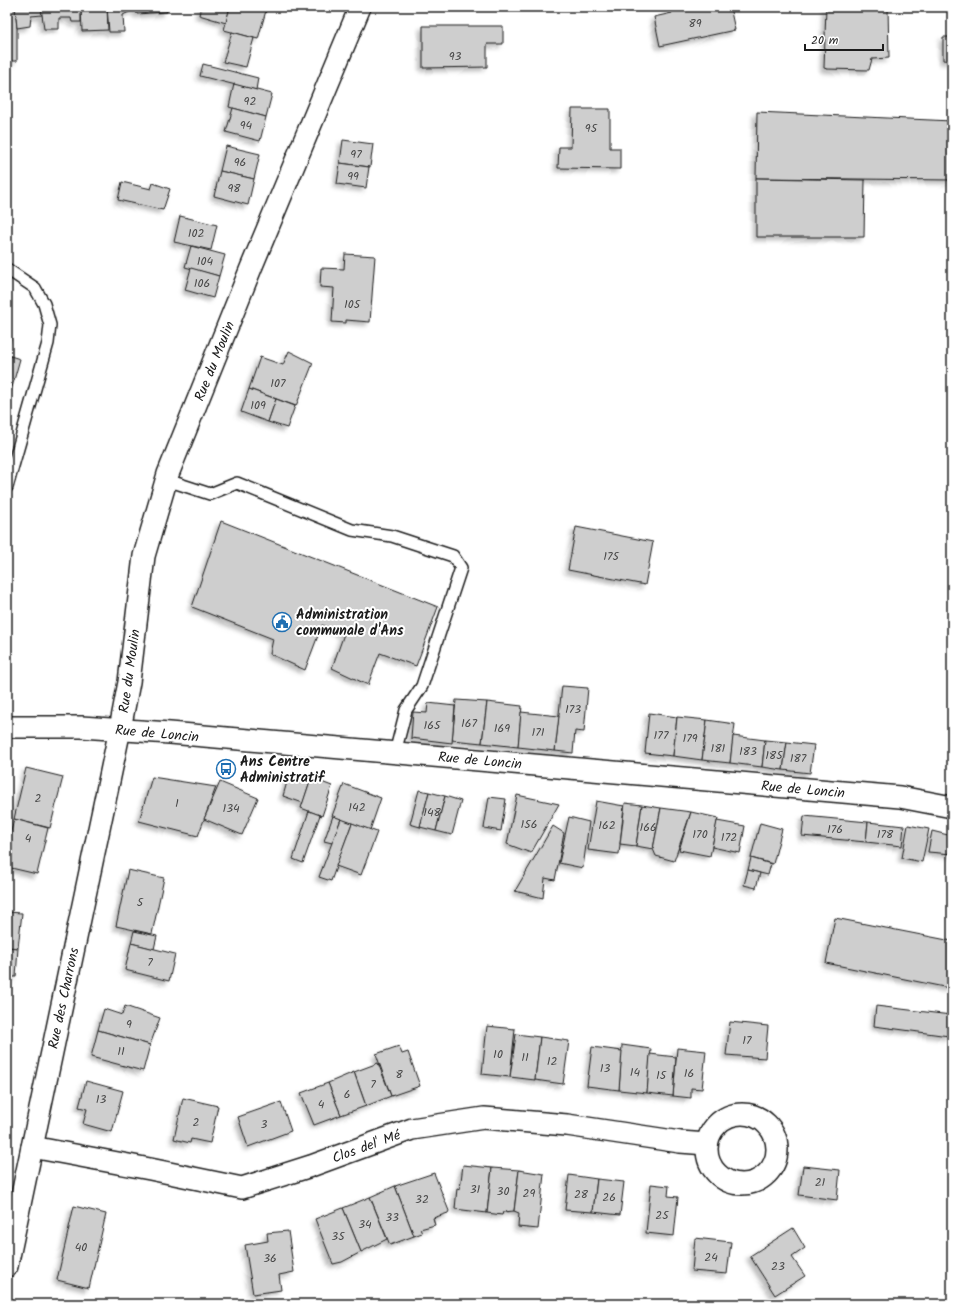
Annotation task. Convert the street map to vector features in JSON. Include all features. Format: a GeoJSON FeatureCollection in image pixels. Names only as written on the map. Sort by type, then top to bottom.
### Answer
{"type":"FeatureCollection","features":[{"type":"Feature","properties":{"kind":"street","name":"Rue du Moulin"},"geometry":{"type":"LineString","coordinates":[[120,729],[129,682],[144,556],[167,480],[251,268],[360,7]]}},
{"type":"Feature","properties":{"kind":"street","name":"Rue de Loncin"},"geometry":{"type":"LineString","coordinates":[[7,727],[81,727],[120,729],[900,797],[952,807]]}},
{"type":"Feature","properties":{"kind":"street","name":"Rue des Charrons"},"geometry":{"type":"LineString","coordinates":[[7,1266],[120,729]]}},
{"type":"Feature","properties":{"kind":"street","name":"Clos del' Mé"},"geometry":{"type":"LineString","coordinates":[[32,1147],[242,1188],[311,1166],[412,1129],[484,1118],[567,1125],[706,1144]]}},
{"type":"Feature","properties":{"kind":"lane"},"geometry":{"type":"LineString","coordinates":[[7,269],[36,288],[44,304],[50,326],[48,343],[7,487]]}},
{"type":"Feature","properties":{"kind":"lane"},"geometry":{"type":"LineString","coordinates":[[167,480],[210,494],[237,484],[352,530],[392,536],[453,556],[461,568],[422,686],[406,710],[395,753]]}},
{"type":"Feature","properties":{"kind":"building"},"geometry":{"type":"Polygon","coordinates":[[[7,7],[15,7],[17,28],[17,61],[7,61],[7,7]]]}},
{"type":"Feature","properties":{"kind":"building"},"geometry":{"type":"Polygon","coordinates":[[[15,7],[41,7],[42,15],[31,16],[30,26],[17,28],[15,7]]]}},
{"type":"Feature","properties":{"kind":"building"},"geometry":{"type":"Polygon","coordinates":[[[41,7],[81,7],[81,22],[72,22],[71,18],[59,18],[59,29],[44,29],[41,7]]]}},
{"type":"Feature","properties":{"kind":"building"},"geometry":{"type":"Polygon","coordinates":[[[81,7],[107,7],[108,30],[82,31],[81,7]]]}},
{"type":"Feature","properties":{"kind":"building"},"geometry":{"type":"Polygon","coordinates":[[[107,7],[136,7],[136,10],[123,15],[124,32],[109,32],[107,7]]]}},
{"type":"Feature","properties":{"kind":"building"},"geometry":{"type":"Polygon","coordinates":[[[136,7],[166,7],[167,12],[137,14],[136,7]]]}},
{"type":"Feature","properties":{"kind":"building"},"geometry":{"type":"Polygon","coordinates":[[[201,7],[230,7],[226,23],[199,15],[201,7]]]}},
{"type":"Feature","properties":{"kind":"building"},"geometry":{"type":"Polygon","coordinates":[[[230,7],[267,7],[258,39],[224,30],[230,7]]]}},
{"type":"Feature","properties":{"kind":"building"},"geometry":{"type":"Polygon","coordinates":[[[670,7],[730,7],[735,30],[660,46],[654,17],[672,13],[670,7]]]}},
{"type":"Feature","properties":{"kind":"building"},"geometry":{"type":"Polygon","coordinates":[[[826,7],[888,7],[889,58],[872,59],[869,70],[824,68],[826,7]]]}},
{"type":"Feature","properties":{"kind":"building"},"geometry":{"type":"Polygon","coordinates":[[[423,26],[503,26],[503,44],[487,44],[487,67],[423,68],[423,26]]]}},
{"type":"Feature","properties":{"kind":"building"},"geometry":{"type":"Polygon","coordinates":[[[232,32],[254,38],[246,67],[223,62],[232,32]]]}},
{"type":"Feature","properties":{"kind":"building"},"geometry":{"type":"Polygon","coordinates":[[[943,37],[952,37],[952,61],[943,60],[943,37]]]}},
{"type":"Feature","properties":{"kind":"building"},"geometry":{"type":"Polygon","coordinates":[[[203,64],[258,78],[256,90],[200,76],[203,64]]]}},
{"type":"Feature","properties":{"kind":"building"},"geometry":{"type":"Polygon","coordinates":[[[234,84],[272,94],[266,117],[229,107],[234,84]]]}},
{"type":"Feature","properties":{"kind":"building"},"geometry":{"type":"Polygon","coordinates":[[[233,108],[266,117],[260,141],[226,132],[233,108]]]}},
{"type":"Feature","properties":{"kind":"building"},"geometry":{"type":"Polygon","coordinates":[[[572,109],[610,109],[610,148],[620,148],[620,169],[558,168],[559,147],[571,147],[572,109]]]}},
{"type":"Feature","properties":{"kind":"building"},"geometry":{"type":"Polygon","coordinates":[[[757,112],[952,121],[952,180],[756,178],[757,112]]]}},
{"type":"Feature","properties":{"kind":"building"},"geometry":{"type":"Polygon","coordinates":[[[343,140],[373,144],[370,167],[340,163],[343,140]]]}},
{"type":"Feature","properties":{"kind":"building"},"geometry":{"type":"Polygon","coordinates":[[[226,146],[260,154],[254,179],[220,171],[226,146]]]}},
{"type":"Feature","properties":{"kind":"building"},"geometry":{"type":"Polygon","coordinates":[[[340,163],[369,167],[366,188],[337,184],[340,163]]]}},
{"type":"Feature","properties":{"kind":"building"},"geometry":{"type":"Polygon","coordinates":[[[220,171],[254,179],[248,205],[214,196],[220,171]]]}},
{"type":"Feature","properties":{"kind":"building"},"geometry":{"type":"Polygon","coordinates":[[[756,178],[865,180],[864,237],[756,237],[756,178]]]}},
{"type":"Feature","properties":{"kind":"building"},"geometry":{"type":"Polygon","coordinates":[[[122,182],[151,189],[153,183],[170,189],[163,210],[118,200],[122,182]]]}},
{"type":"Feature","properties":{"kind":"building"},"geometry":{"type":"Polygon","coordinates":[[[180,216],[217,225],[211,250],[174,242],[180,216]]]}},
{"type":"Feature","properties":{"kind":"building"},"geometry":{"type":"Polygon","coordinates":[[[191,246],[225,255],[219,276],[185,267],[191,246]]]}},
{"type":"Feature","properties":{"kind":"building"},"geometry":{"type":"Polygon","coordinates":[[[345,254],[375,256],[370,322],[346,320],[346,323],[332,322],[334,288],[320,287],[321,268],[344,269],[345,254]]]}},
{"type":"Feature","properties":{"kind":"building"},"geometry":{"type":"Polygon","coordinates":[[[191,268],[219,276],[213,298],[185,290],[191,268]]]}},
{"type":"Feature","properties":{"kind":"building"},"geometry":{"type":"Polygon","coordinates":[[[7,337],[11,338],[7,355],[7,337]]]}},
{"type":"Feature","properties":{"kind":"building"},"geometry":{"type":"Polygon","coordinates":[[[289,351],[313,363],[296,406],[249,389],[260,357],[283,365],[289,351]]]}},
{"type":"Feature","properties":{"kind":"building"},"geometry":{"type":"Polygon","coordinates":[[[7,355],[20,359],[7,405],[7,355]]]}},
{"type":"Feature","properties":{"kind":"building"},"geometry":{"type":"Polygon","coordinates":[[[249,389],[276,399],[268,422],[241,412],[249,389]]]}},
{"type":"Feature","properties":{"kind":"building"},"geometry":{"type":"Polygon","coordinates":[[[276,399],[295,406],[287,428],[268,422],[276,399]]]}},
{"type":"Feature","properties":{"kind":"building"},"geometry":{"type":"Polygon","coordinates":[[[221,521],[438,607],[416,666],[380,653],[368,685],[332,668],[344,634],[322,625],[305,670],[270,654],[273,639],[192,607],[221,521]]]}},
{"type":"Feature","properties":{"kind":"building"},"geometry":{"type":"Polygon","coordinates":[[[576,527],[653,542],[645,585],[568,570],[576,527]]]}},
{"type":"Feature","properties":{"kind":"building"},"geometry":{"type":"Polygon","coordinates":[[[562,686],[588,688],[584,732],[575,731],[573,753],[555,751],[562,686]]]}},
{"type":"Feature","properties":{"kind":"building"},"geometry":{"type":"Polygon","coordinates":[[[456,700],[487,702],[482,743],[452,740],[456,700]]]}},
{"type":"Feature","properties":{"kind":"building"},"geometry":{"type":"Polygon","coordinates":[[[487,702],[522,706],[518,747],[482,743],[487,702]]]}},
{"type":"Feature","properties":{"kind":"building"},"geometry":{"type":"Polygon","coordinates":[[[428,703],[455,706],[452,743],[411,738],[413,712],[427,713],[428,703]]]}},
{"type":"Feature","properties":{"kind":"building"},"geometry":{"type":"Polygon","coordinates":[[[521,712],[559,716],[555,751],[518,747],[521,712]]]}},
{"type":"Feature","properties":{"kind":"building"},"geometry":{"type":"Polygon","coordinates":[[[649,713],[677,717],[673,756],[645,753],[649,713]]]}},
{"type":"Feature","properties":{"kind":"building"},"geometry":{"type":"Polygon","coordinates":[[[677,717],[707,720],[702,760],[673,756],[677,717]]]}},
{"type":"Feature","properties":{"kind":"building"},"geometry":{"type":"Polygon","coordinates":[[[707,720],[735,724],[730,763],[702,760],[707,720]]]}},
{"type":"Feature","properties":{"kind":"building"},"geometry":{"type":"Polygon","coordinates":[[[733,736],[765,740],[762,767],[730,763],[733,736]]]}},
{"type":"Feature","properties":{"kind":"building"},"geometry":{"type":"Polygon","coordinates":[[[765,740],[787,742],[783,770],[762,767],[765,740]]]}},
{"type":"Feature","properties":{"kind":"building"},"geometry":{"type":"Polygon","coordinates":[[[787,742],[814,745],[810,773],[783,770],[787,742]]]}},
{"type":"Feature","properties":{"kind":"building"},"geometry":{"type":"Polygon","coordinates":[[[26,768],[63,777],[50,828],[14,819],[26,768]]]}},
{"type":"Feature","properties":{"kind":"building"},"geometry":{"type":"Polygon","coordinates":[[[289,775],[311,778],[303,803],[283,796],[289,775]]]}},
{"type":"Feature","properties":{"kind":"building"},"geometry":{"type":"Polygon","coordinates":[[[152,777],[216,787],[198,836],[139,821],[152,777]]]}},
{"type":"Feature","properties":{"kind":"building"},"geometry":{"type":"Polygon","coordinates":[[[311,778],[332,786],[322,816],[301,808],[311,778]]]}},
{"type":"Feature","properties":{"kind":"building"},"geometry":{"type":"Polygon","coordinates":[[[220,782],[258,798],[242,835],[204,819],[220,782]]]}},
{"type":"Feature","properties":{"kind":"building"},"geometry":{"type":"Polygon","coordinates":[[[344,784],[381,798],[370,830],[332,816],[344,784]]]}},
{"type":"Feature","properties":{"kind":"building"},"geometry":{"type":"Polygon","coordinates":[[[419,790],[429,792],[420,827],[410,824],[419,790]]]}},
{"type":"Feature","properties":{"kind":"building"},"geometry":{"type":"Polygon","coordinates":[[[429,792],[445,796],[436,831],[420,827],[429,792]]]}},
{"type":"Feature","properties":{"kind":"building"},"geometry":{"type":"Polygon","coordinates":[[[517,795],[559,804],[531,853],[507,844],[517,795]]]}},
{"type":"Feature","properties":{"kind":"building"},"geometry":{"type":"Polygon","coordinates":[[[445,796],[461,801],[452,835],[436,831],[445,796]]]}},
{"type":"Feature","properties":{"kind":"building"},"geometry":{"type":"Polygon","coordinates":[[[489,797],[506,799],[501,831],[484,828],[489,797]]]}},
{"type":"Feature","properties":{"kind":"building"},"geometry":{"type":"Polygon","coordinates":[[[596,801],[624,806],[619,854],[588,850],[596,801]]]}},
{"type":"Feature","properties":{"kind":"building"},"geometry":{"type":"Polygon","coordinates":[[[625,803],[642,805],[636,846],[620,844],[625,803]]]}},
{"type":"Feature","properties":{"kind":"building"},"geometry":{"type":"Polygon","coordinates":[[[642,805],[661,808],[653,849],[636,846],[642,805]]]}},
{"type":"Feature","properties":{"kind":"building"},"geometry":{"type":"Polygon","coordinates":[[[661,808],[691,812],[674,861],[656,856],[653,849],[661,808]]]}},
{"type":"Feature","properties":{"kind":"building"},"geometry":{"type":"Polygon","coordinates":[[[309,811],[320,815],[303,863],[293,859],[309,811]]]}},
{"type":"Feature","properties":{"kind":"building"},"geometry":{"type":"Polygon","coordinates":[[[691,812],[718,818],[710,856],[679,850],[691,812]]]}},
{"type":"Feature","properties":{"kind":"building"},"geometry":{"type":"Polygon","coordinates":[[[333,816],[341,819],[332,843],[324,841],[333,816]]]}},
{"type":"Feature","properties":{"kind":"building"},"geometry":{"type":"Polygon","coordinates":[[[804,816],[868,822],[866,842],[802,836],[804,816]]]}},
{"type":"Feature","properties":{"kind":"building"},"geometry":{"type":"Polygon","coordinates":[[[569,817],[589,822],[583,868],[559,863],[569,817]]]}},
{"type":"Feature","properties":{"kind":"building"},"geometry":{"type":"Polygon","coordinates":[[[14,819],[48,828],[37,874],[7,867],[7,848],[14,819]]]}},
{"type":"Feature","properties":{"kind":"building"},"geometry":{"type":"Polygon","coordinates":[[[341,819],[352,823],[331,881],[319,877],[341,819]]]}},
{"type":"Feature","properties":{"kind":"building"},"geometry":{"type":"Polygon","coordinates":[[[717,821],[745,826],[740,853],[712,847],[717,821]]]}},
{"type":"Feature","properties":{"kind":"building"},"geometry":{"type":"Polygon","coordinates":[[[868,822],[904,826],[902,846],[866,842],[868,822]]]}},
{"type":"Feature","properties":{"kind":"building"},"geometry":{"type":"Polygon","coordinates":[[[352,823],[377,832],[361,875],[336,866],[352,823]]]}},
{"type":"Feature","properties":{"kind":"building"},"geometry":{"type":"Polygon","coordinates":[[[760,823],[782,829],[773,864],[751,858],[760,823]]]}},
{"type":"Feature","properties":{"kind":"building"},"geometry":{"type":"Polygon","coordinates":[[[908,825],[929,829],[922,862],[902,858],[908,825]]]}},
{"type":"Feature","properties":{"kind":"building"},"geometry":{"type":"Polygon","coordinates":[[[553,826],[564,833],[555,880],[545,878],[543,898],[515,891],[553,826]]]}},
{"type":"Feature","properties":{"kind":"building"},"geometry":{"type":"Polygon","coordinates":[[[932,831],[952,836],[952,854],[928,852],[932,831]]]}},
{"type":"Feature","properties":{"kind":"building"},"geometry":{"type":"Polygon","coordinates":[[[751,858],[771,864],[768,875],[748,870],[751,858]]]}},
{"type":"Feature","properties":{"kind":"building"},"geometry":{"type":"Polygon","coordinates":[[[128,870],[164,878],[152,934],[116,926],[128,870]]]}},
{"type":"Feature","properties":{"kind":"building"},"geometry":{"type":"Polygon","coordinates":[[[748,870],[760,873],[756,888],[744,885],[748,870]]]}},
{"type":"Feature","properties":{"kind":"building"},"geometry":{"type":"Polygon","coordinates":[[[7,912],[22,913],[18,948],[7,947],[7,912]]]}},
{"type":"Feature","properties":{"kind":"building"},"geometry":{"type":"Polygon","coordinates":[[[835,918],[952,941],[952,972],[949,988],[826,963],[835,918]]]}},
{"type":"Feature","properties":{"kind":"building"},"geometry":{"type":"Polygon","coordinates":[[[134,931],[157,936],[154,949],[131,943],[134,931]]]}},
{"type":"Feature","properties":{"kind":"building"},"geometry":{"type":"Polygon","coordinates":[[[131,943],[175,954],[169,981],[125,970],[131,943]]]}},
{"type":"Feature","properties":{"kind":"building"},"geometry":{"type":"Polygon","coordinates":[[[7,947],[18,948],[16,977],[7,977],[7,947]]]}},
{"type":"Feature","properties":{"kind":"building"},"geometry":{"type":"Polygon","coordinates":[[[125,1006],[160,1018],[150,1045],[98,1030],[104,1009],[122,1015],[125,1006]]]}},
{"type":"Feature","properties":{"kind":"building"},"geometry":{"type":"Polygon","coordinates":[[[876,1006],[951,1015],[949,1036],[874,1026],[876,1006]]]}},
{"type":"Feature","properties":{"kind":"building"},"geometry":{"type":"Polygon","coordinates":[[[730,1022],[768,1026],[765,1058],[726,1055],[730,1022]]]}},
{"type":"Feature","properties":{"kind":"building"},"geometry":{"type":"Polygon","coordinates":[[[487,1026],[515,1029],[510,1077],[482,1074],[487,1026]]]}},
{"type":"Feature","properties":{"kind":"building"},"geometry":{"type":"Polygon","coordinates":[[[98,1030],[150,1045],[143,1071],[91,1057],[98,1030]]]}},
{"type":"Feature","properties":{"kind":"building"},"geometry":{"type":"Polygon","coordinates":[[[516,1034],[540,1037],[535,1080],[510,1077],[516,1034]]]}},
{"type":"Feature","properties":{"kind":"building"},"geometry":{"type":"Polygon","coordinates":[[[540,1037],[569,1041],[563,1084],[535,1080],[540,1037]]]}},
{"type":"Feature","properties":{"kind":"building"},"geometry":{"type":"Polygon","coordinates":[[[622,1045],[651,1049],[647,1093],[619,1090],[622,1045]]]}},
{"type":"Feature","properties":{"kind":"building"},"geometry":{"type":"Polygon","coordinates":[[[399,1046],[402,1054],[408,1052],[420,1086],[391,1096],[376,1054],[399,1046]]]}},
{"type":"Feature","properties":{"kind":"building"},"geometry":{"type":"Polygon","coordinates":[[[592,1047],[622,1051],[619,1090],[587,1086],[592,1047]]]}},
{"type":"Feature","properties":{"kind":"building"},"geometry":{"type":"Polygon","coordinates":[[[677,1048],[706,1051],[702,1089],[691,1088],[691,1098],[673,1096],[677,1048]]]}},
{"type":"Feature","properties":{"kind":"building"},"geometry":{"type":"Polygon","coordinates":[[[650,1054],[676,1057],[673,1096],[647,1093],[650,1054]]]}},
{"type":"Feature","properties":{"kind":"building"},"geometry":{"type":"Polygon","coordinates":[[[378,1063],[391,1096],[366,1106],[354,1072],[378,1063]]]}},
{"type":"Feature","properties":{"kind":"building"},"geometry":{"type":"Polygon","coordinates":[[[354,1072],[366,1106],[341,1115],[328,1083],[354,1072]]]}},
{"type":"Feature","properties":{"kind":"building"},"geometry":{"type":"Polygon","coordinates":[[[86,1081],[123,1091],[112,1132],[83,1124],[87,1109],[79,1107],[86,1081]]]}},
{"type":"Feature","properties":{"kind":"building"},"geometry":{"type":"Polygon","coordinates":[[[328,1083],[341,1115],[314,1125],[301,1093],[328,1083]]]}},
{"type":"Feature","properties":{"kind":"building"},"geometry":{"type":"Polygon","coordinates":[[[183,1098],[218,1106],[210,1143],[191,1139],[190,1143],[174,1139],[183,1098]]]}},
{"type":"Feature","properties":{"kind":"building"},"geometry":{"type":"Polygon","coordinates":[[[281,1102],[291,1131],[248,1147],[238,1117],[281,1102]]]}},
{"type":"Feature","properties":{"kind":"building"},"geometry":{"type":"Polygon","coordinates":[[[463,1165],[492,1168],[487,1213],[455,1209],[457,1188],[460,1189],[463,1165]]]}},
{"type":"Feature","properties":{"kind":"building"},"geometry":{"type":"Polygon","coordinates":[[[803,1166],[840,1170],[837,1200],[799,1195],[803,1166]]]}},
{"type":"Feature","properties":{"kind":"building"},"geometry":{"type":"Polygon","coordinates":[[[492,1168],[519,1170],[514,1211],[503,1212],[502,1215],[487,1213],[492,1168]]]}},
{"type":"Feature","properties":{"kind":"building"},"geometry":{"type":"Polygon","coordinates":[[[519,1170],[544,1174],[538,1229],[518,1227],[519,1213],[514,1211],[519,1170]]]}},
{"type":"Feature","properties":{"kind":"building"},"geometry":{"type":"Polygon","coordinates":[[[434,1173],[449,1211],[448,1213],[433,1218],[435,1225],[420,1229],[422,1233],[414,1236],[395,1186],[434,1173]]]}},
{"type":"Feature","properties":{"kind":"building"},"geometry":{"type":"Polygon","coordinates":[[[569,1175],[597,1179],[593,1212],[565,1210],[569,1175]]]}},
{"type":"Feature","properties":{"kind":"building"},"geometry":{"type":"Polygon","coordinates":[[[597,1179],[624,1182],[620,1215],[593,1212],[597,1179]]]}},
{"type":"Feature","properties":{"kind":"building"},"geometry":{"type":"Polygon","coordinates":[[[651,1184],[669,1186],[668,1196],[678,1197],[674,1236],[646,1233],[651,1184]]]}},
{"type":"Feature","properties":{"kind":"building"},"geometry":{"type":"Polygon","coordinates":[[[395,1186],[414,1236],[390,1245],[370,1197],[395,1186]]]}},
{"type":"Feature","properties":{"kind":"building"},"geometry":{"type":"Polygon","coordinates":[[[370,1197],[387,1239],[361,1252],[343,1208],[370,1197]]]}},
{"type":"Feature","properties":{"kind":"building"},"geometry":{"type":"Polygon","coordinates":[[[74,1206],[106,1214],[89,1288],[57,1280],[74,1206]]]}},
{"type":"Feature","properties":{"kind":"building"},"geometry":{"type":"Polygon","coordinates":[[[343,1208],[361,1252],[342,1262],[333,1264],[315,1219],[343,1208]]]}},
{"type":"Feature","properties":{"kind":"building"},"geometry":{"type":"Polygon","coordinates":[[[793,1228],[805,1248],[792,1257],[805,1276],[775,1295],[750,1256],[793,1228]]]}},
{"type":"Feature","properties":{"kind":"building"},"geometry":{"type":"Polygon","coordinates":[[[288,1231],[294,1272],[279,1275],[281,1290],[253,1294],[245,1245],[268,1241],[267,1233],[288,1231]]]}},
{"type":"Feature","properties":{"kind":"building"},"geometry":{"type":"Polygon","coordinates":[[[695,1238],[731,1242],[727,1274],[692,1271],[695,1238]]]}},
{"type":"Feature","properties":{"kind":"place","name":"Administration communale d'Ans"},"geometry":{"type":"Point","coordinates":[282,622]}},
{"type":"Feature","properties":{"kind":"place","name":"Ans Centre Administratif"},"geometry":{"type":"Point","coordinates":[226,769]}}]}
